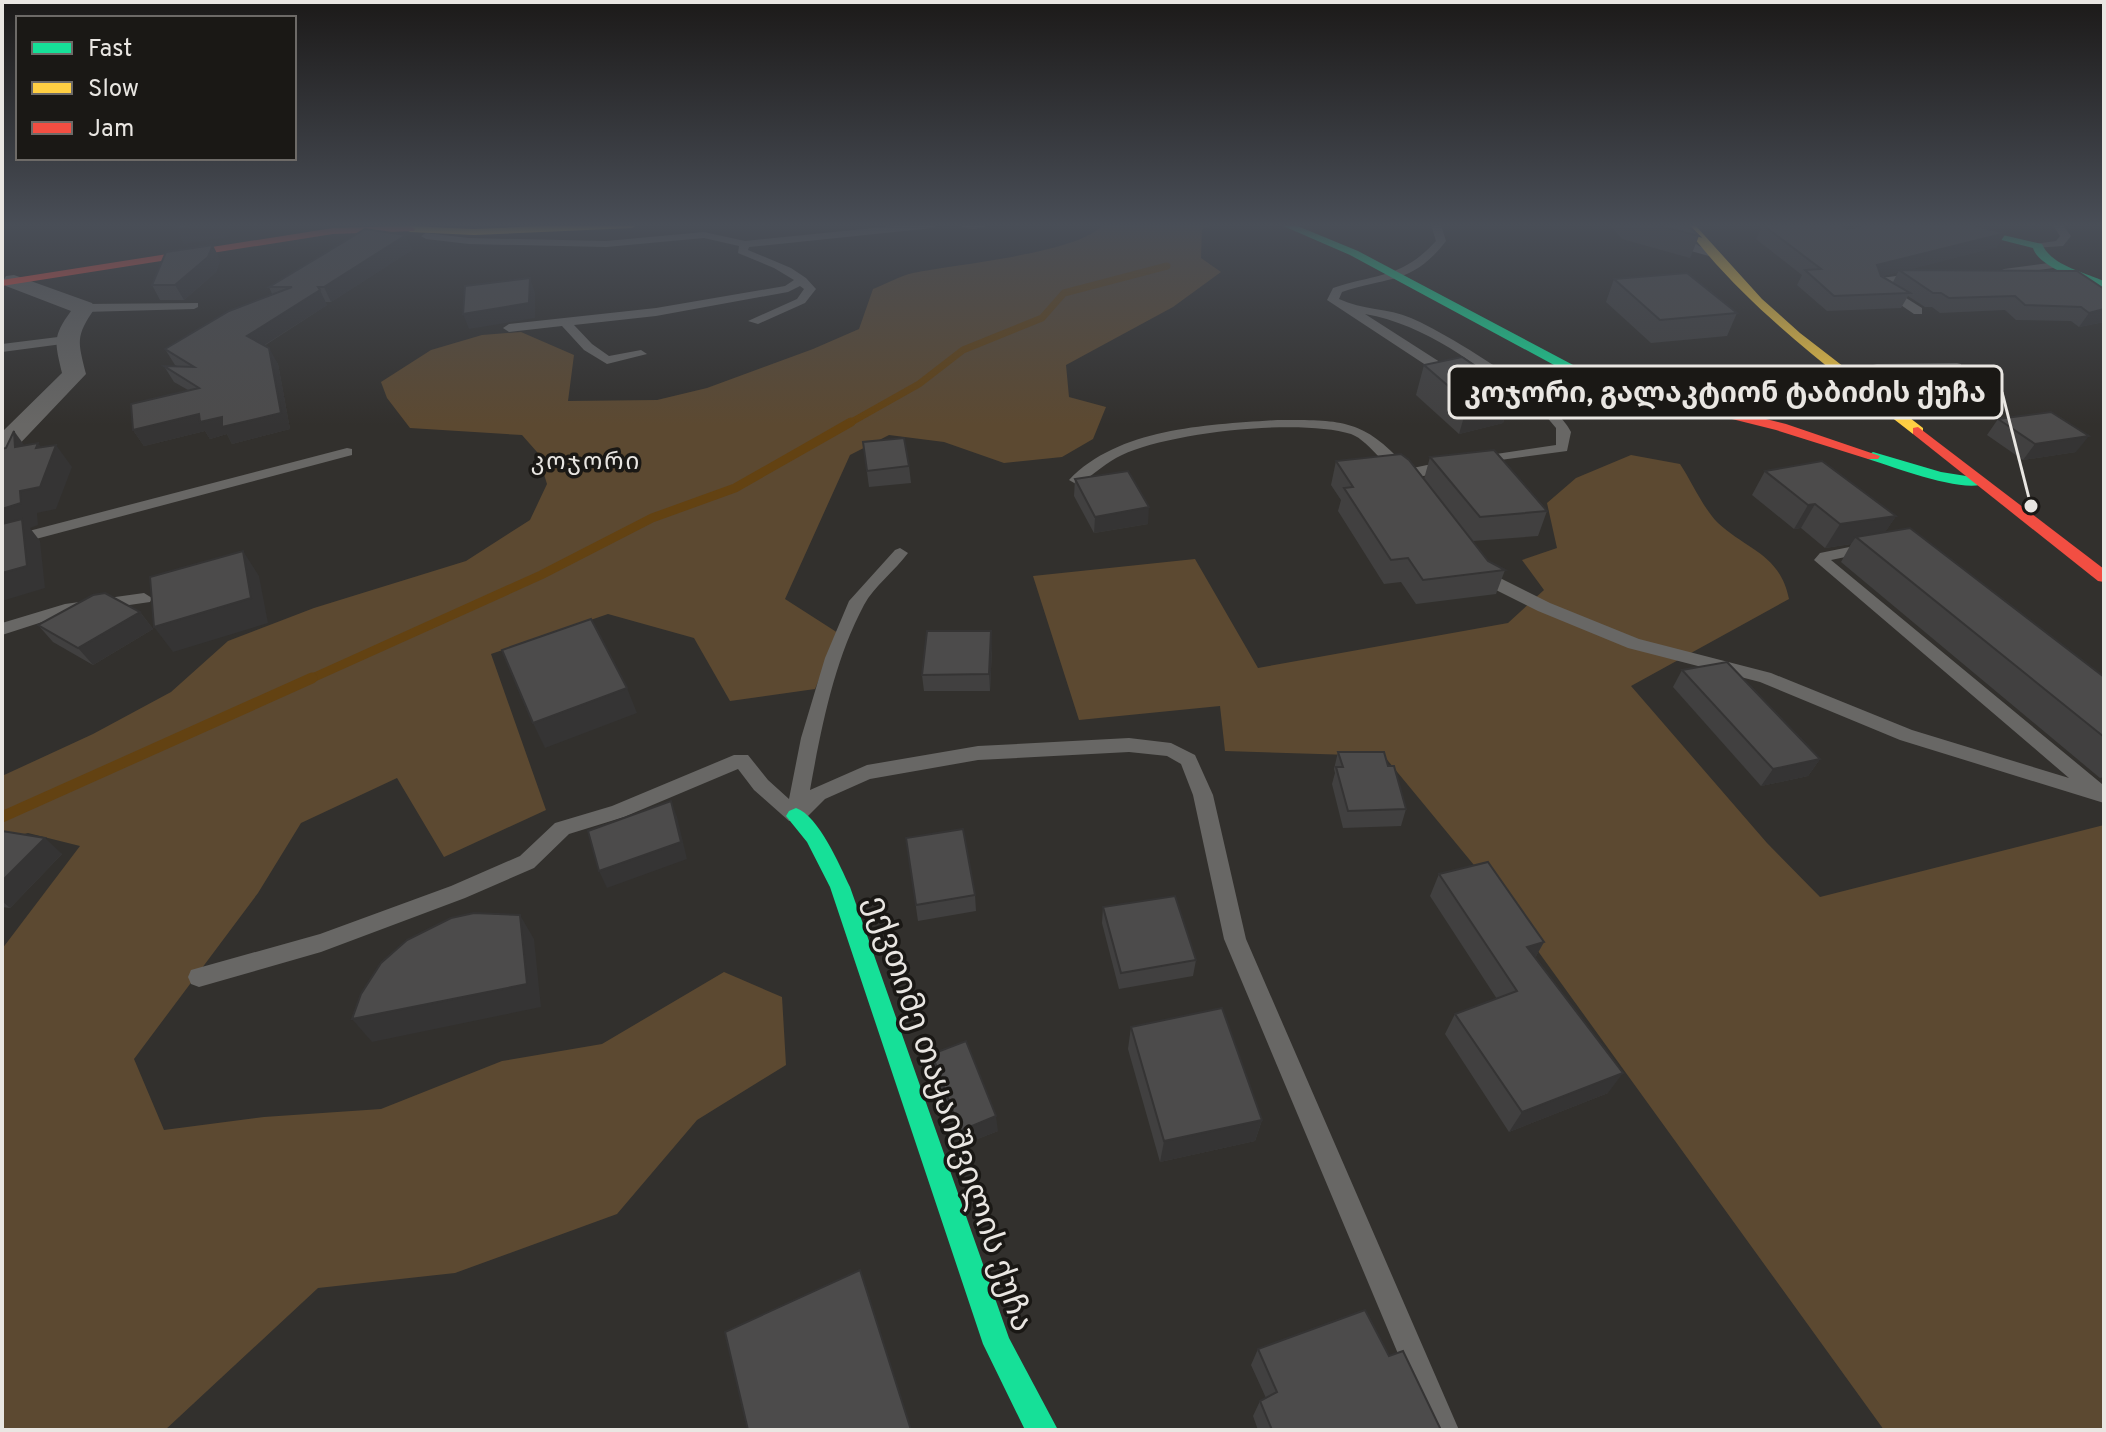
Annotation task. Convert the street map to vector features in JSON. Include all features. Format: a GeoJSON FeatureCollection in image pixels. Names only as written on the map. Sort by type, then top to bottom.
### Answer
{"type":"FeatureCollection","features":[{"type":"Feature","properties":{"kind":"street"},"geometry":{"type":"LineString","coordinates":[[2,447],[74,374],[66,340],[69,329],[84,308],[37,292]]}},
{"type":"Feature","properties":{"kind":"street"},"geometry":{"type":"LineString","coordinates":[[1428,292],[1571,369],[1619,386],[1781,427],[1939,476],[1980,482]]}},
{"type":"Feature","properties":{"kind":"street"},"geometry":{"type":"LineString","coordinates":[[1750,292],[1843,374],[2104,577]]}},
{"type":"Feature","properties":{"kind":"street","name":"ექვთიმე თაყაიშვილის ქუჩა"},"geometry":{"type":"LineString","coordinates":[[796,816],[814,837],[840,887],[997,1344],[1036,1421],[1044,1430]]}},
{"type":"Feature","properties":{"kind":"lane"},"geometry":{"type":"LineString","coordinates":[[509,328],[656,312],[776,292]]}},
{"type":"Feature","properties":{"kind":"lane"},"geometry":{"type":"LineString","coordinates":[[754,321],[801,301],[808,292]]}},
{"type":"Feature","properties":{"kind":"lane"},"geometry":{"type":"LineString","coordinates":[[1336,292],[1333,300],[1468,387]]}},
{"type":"Feature","properties":{"kind":"lane"},"geometry":{"type":"LineString","coordinates":[[1888,292],[1918,311]]}},
{"type":"Feature","properties":{"kind":"lane"},"geometry":{"type":"LineString","coordinates":[[84,308],[194,305]]}},
{"type":"Feature","properties":{"kind":"lane"},"geometry":{"type":"LineString","coordinates":[[1076,480],[1118,451],[1163,439],[1235,427],[1335,426],[1360,433],[1410,480],[1434,466],[1562,448],[1566,437],[1563,425],[1550,412],[1428,330],[1399,316],[1346,308]]}},
{"type":"Feature","properties":{"kind":"lane"},"geometry":{"type":"LineString","coordinates":[[564,321],[588,347],[607,360],[641,354]]}},
{"type":"Feature","properties":{"kind":"lane"},"geometry":{"type":"LineString","coordinates":[[2,348],[66,340]]}},
{"type":"Feature","properties":{"kind":"lane"},"geometry":{"type":"LineString","coordinates":[[1843,374],[1877,368],[1957,367]]}},
{"type":"Feature","properties":{"kind":"lane"},"geometry":{"type":"LineString","coordinates":[[2,543],[347,452]]}},
{"type":"Feature","properties":{"kind":"lane"},"geometry":{"type":"LineString","coordinates":[[1892,544],[1826,556],[1822,560],[2104,796]]}},
{"type":"Feature","properties":{"kind":"lane"},"geometry":{"type":"LineString","coordinates":[[796,816],[810,738],[857,601],[900,553]]}},
{"type":"Feature","properties":{"kind":"lane"},"geometry":{"type":"LineString","coordinates":[[1469,556],[1488,579],[1544,607],[1634,644],[1765,677],[1906,735],[2104,796]]}},
{"type":"Feature","properties":{"kind":"lane"},"geometry":{"type":"LineString","coordinates":[[2,629],[65,609],[144,598]]}},
{"type":"Feature","properties":{"kind":"lane"},"geometry":{"type":"LineString","coordinates":[[796,816],[818,794],[867,772],[978,753],[1129,745],[1171,750],[1188,760],[1203,795],[1235,939],[1445,1430]]}},
{"type":"Feature","properties":{"kind":"lane"},"geometry":{"type":"LineString","coordinates":[[199,977],[321,943],[458,892],[527,862],[562,828],[617,812],[741,760],[761,785],[796,816]]}},
{"type":"Feature","properties":{"kind":"shaded area"},"geometry":{"type":"Polygon","coordinates":[[[872,292],[1194,292],[1173,307],[1066,365],[1069,397],[1106,407],[1093,439],[1062,457],[1004,463],[944,442],[889,435],[850,455],[785,599],[838,633],[815,689],[730,701],[694,638],[608,614],[491,654],[546,810],[444,857],[397,778],[301,823],[258,893],[134,1059],[164,1130],[264,1117],[381,1109],[502,1061],[602,1044],[724,972],[782,997],[786,1065],[697,1120],[617,1214],[455,1273],[318,1288],[165,1430],[2,1430],[2,949],[80,846],[28,833],[2,840],[2,776],[93,734],[171,692],[228,641],[314,608],[466,561],[530,520],[547,484],[537,452],[522,435],[410,428],[387,398],[381,382],[431,350],[482,335],[521,332],[574,355],[568,401],[657,400],[707,388],[859,329],[872,292]]]}},
{"type":"Feature","properties":{"kind":"shaded area"},"geometry":{"type":"Polygon","coordinates":[[[1631,455],[1680,464],[1718,523],[1770,562],[1785,584],[1789,599],[1631,686],[1767,843],[1820,897],[2104,825],[2104,1430],[1884,1430],[1488,882],[1384,756],[1225,751],[1220,706],[1079,720],[1033,576],[1195,559],[1258,668],[1508,623],[1544,590],[1522,560],[1557,548],[1547,503],[1576,478],[1631,455]]]}},
{"type":"Feature","properties":{"kind":"building"},"geometry":{"type":"Polygon","coordinates":[[[279,292],[317,292],[247,336],[269,348],[281,413],[222,427],[222,417],[200,422],[199,414],[133,430],[131,404],[199,388],[164,366],[194,367],[165,349],[229,311],[279,292]]]}},
{"type":"Feature","properties":{"kind":"building"},"geometry":{"type":"Polygon","coordinates":[[[465,292],[529,292],[529,303],[463,314],[465,292]]]}},
{"type":"Feature","properties":{"kind":"building"},"geometry":{"type":"Polygon","coordinates":[[[1628,292],[1711,292],[1737,313],[1660,320],[1628,292]]]}},
{"type":"Feature","properties":{"kind":"building"},"geometry":{"type":"Polygon","coordinates":[[[1829,292],[1910,293],[1834,296],[1829,292]]]}},
{"type":"Feature","properties":{"kind":"building"},"geometry":{"type":"Polygon","coordinates":[[[2104,292],[2104,309],[2089,313],[2081,307],[2025,305],[2015,296],[1949,298],[1933,293],[2104,292]]]}},
{"type":"Feature","properties":{"kind":"building"},"geometry":{"type":"Polygon","coordinates":[[[1462,357],[1513,392],[1468,403],[1424,365],[1462,357]]]}},
{"type":"Feature","properties":{"kind":"building"},"geometry":{"type":"Polygon","coordinates":[[[2051,412],[2089,436],[2035,444],[1998,419],[2051,412]]]}},
{"type":"Feature","properties":{"kind":"building"},"geometry":{"type":"Polygon","coordinates":[[[14,431],[15,447],[38,443],[36,448],[56,445],[40,487],[20,491],[21,503],[2,509],[2,449],[6,448],[14,431]]]}},
{"type":"Feature","properties":{"kind":"building"},"geometry":{"type":"Polygon","coordinates":[[[904,438],[909,466],[867,471],[863,442],[904,438]]]}},
{"type":"Feature","properties":{"kind":"building"},"geometry":{"type":"Polygon","coordinates":[[[1494,450],[1547,511],[1480,517],[1430,457],[1494,450]]]}},
{"type":"Feature","properties":{"kind":"building"},"geometry":{"type":"Polygon","coordinates":[[[1401,454],[1409,460],[1488,561],[1505,570],[1423,580],[1408,558],[1391,560],[1344,488],[1353,487],[1336,461],[1401,454]]]}},
{"type":"Feature","properties":{"kind":"building"},"geometry":{"type":"Polygon","coordinates":[[[1822,461],[1896,516],[1840,524],[1815,504],[1808,505],[1765,471],[1822,461]]]}},
{"type":"Feature","properties":{"kind":"building"},"geometry":{"type":"Polygon","coordinates":[[[1128,471],[1149,507],[1095,517],[1075,479],[1128,471]]]}},
{"type":"Feature","properties":{"kind":"building"},"geometry":{"type":"Polygon","coordinates":[[[22,519],[27,566],[2,573],[2,524],[22,519]]]}},
{"type":"Feature","properties":{"kind":"building"},"geometry":{"type":"Polygon","coordinates":[[[1910,528],[2104,677],[2104,737],[1856,537],[1910,528]]]}},
{"type":"Feature","properties":{"kind":"building"},"geometry":{"type":"Polygon","coordinates":[[[243,551],[251,598],[154,627],[150,577],[243,551]]]}},
{"type":"Feature","properties":{"kind":"building"},"geometry":{"type":"Polygon","coordinates":[[[105,593],[140,612],[78,648],[38,625],[93,595],[105,593]]]}},
{"type":"Feature","properties":{"kind":"building"},"geometry":{"type":"Polygon","coordinates":[[[591,619],[627,688],[533,723],[502,650],[591,619]]]}},
{"type":"Feature","properties":{"kind":"building"},"geometry":{"type":"Polygon","coordinates":[[[927,631],[991,631],[989,674],[922,675],[927,631]]]}},
{"type":"Feature","properties":{"kind":"building"},"geometry":{"type":"Polygon","coordinates":[[[1727,662],[1820,759],[1773,769],[1682,670],[1727,662]]]}},
{"type":"Feature","properties":{"kind":"building"},"geometry":{"type":"Polygon","coordinates":[[[1338,752],[1384,752],[1388,766],[1394,766],[1406,809],[1348,811],[1336,767],[1343,767],[1338,752]]]}},
{"type":"Feature","properties":{"kind":"building"},"geometry":{"type":"Polygon","coordinates":[[[671,801],[681,842],[599,871],[588,831],[671,801]]]}},
{"type":"Feature","properties":{"kind":"building"},"geometry":{"type":"Polygon","coordinates":[[[963,829],[975,895],[916,905],[906,838],[963,829]]]}},
{"type":"Feature","properties":{"kind":"building"},"geometry":{"type":"Polygon","coordinates":[[[2,831],[45,838],[2,881],[2,831]]]}},
{"type":"Feature","properties":{"kind":"building"},"geometry":{"type":"Polygon","coordinates":[[[1488,862],[1544,942],[1527,947],[1623,1073],[1522,1112],[1455,1014],[1517,991],[1439,874],[1488,862]]]}},
{"type":"Feature","properties":{"kind":"building"},"geometry":{"type":"Polygon","coordinates":[[[1175,896],[1196,960],[1121,973],[1103,907],[1175,896]]]}},
{"type":"Feature","properties":{"kind":"building"},"geometry":{"type":"Polygon","coordinates":[[[474,913],[520,915],[527,984],[352,1019],[361,994],[381,963],[407,940],[451,918],[474,913]]]}},
{"type":"Feature","properties":{"kind":"building"},"geometry":{"type":"Polygon","coordinates":[[[1222,1008],[1262,1120],[1164,1141],[1131,1027],[1222,1008]]]}},
{"type":"Feature","properties":{"kind":"building"},"geometry":{"type":"Polygon","coordinates":[[[966,1041],[996,1116],[960,1131],[932,1054],[966,1041]]]}},
{"type":"Feature","properties":{"kind":"building"},"geometry":{"type":"Polygon","coordinates":[[[860,1270],[911,1430],[748,1430],[725,1332],[860,1270]]]}},
{"type":"Feature","properties":{"kind":"building"},"geometry":{"type":"Polygon","coordinates":[[[1365,1310],[1389,1356],[1403,1351],[1441,1430],[1272,1430],[1260,1401],[1277,1392],[1258,1349],[1365,1310]]]}},
{"type":"Feature","properties":{"kind":"waterway"},"geometry":{"type":"LineString","coordinates":[[848,424],[919,384],[963,350],[1042,318],[1068,292]]}},
{"type":"Feature","properties":{"kind":"waterway"},"geometry":{"type":"LineString","coordinates":[[308,680],[541,575],[652,518],[735,488],[851,422]]}},
{"type":"Feature","properties":{"kind":"waterway"},"geometry":{"type":"LineString","coordinates":[[2,817],[312,678]]}},
{"type":"Feature","properties":{"kind":"traffic: fast"},"geometry":{"type":"LineString","coordinates":[[1427,292],[1571,369],[1633,390]]}},
{"type":"Feature","properties":{"kind":"traffic: fast"},"geometry":{"type":"LineString","coordinates":[[1873,456],[1939,476],[1980,482]]}},
{"type":"Feature","properties":{"kind":"traffic: fast"},"geometry":{"type":"LineString","coordinates":[[796,816],[814,837],[840,887],[997,1344],[1036,1421],[1044,1430]]}},
{"type":"Feature","properties":{"kind":"traffic: slow"},"geometry":{"type":"LineString","coordinates":[[1750,292],[1796,336],[1918,431]]}},
{"type":"Feature","properties":{"kind":"traffic: jam"},"geometry":{"type":"LineString","coordinates":[[1633,390],[1781,427],[1873,456]]}},
{"type":"Feature","properties":{"kind":"traffic: jam"},"geometry":{"type":"LineString","coordinates":[[1918,431],[2104,577]]}},
{"type":"Feature","properties":{"kind":"place","name":"კოჯორი, გალაკტიონ ტაბიძის ქუჩა"},"geometry":{"type":"Point","coordinates":[2031,506]}},
{"type":"Feature","properties":{"kind":"district","name":"კოჯორი"},"geometry":{"type":"Point","coordinates":[586,461]}}]}
